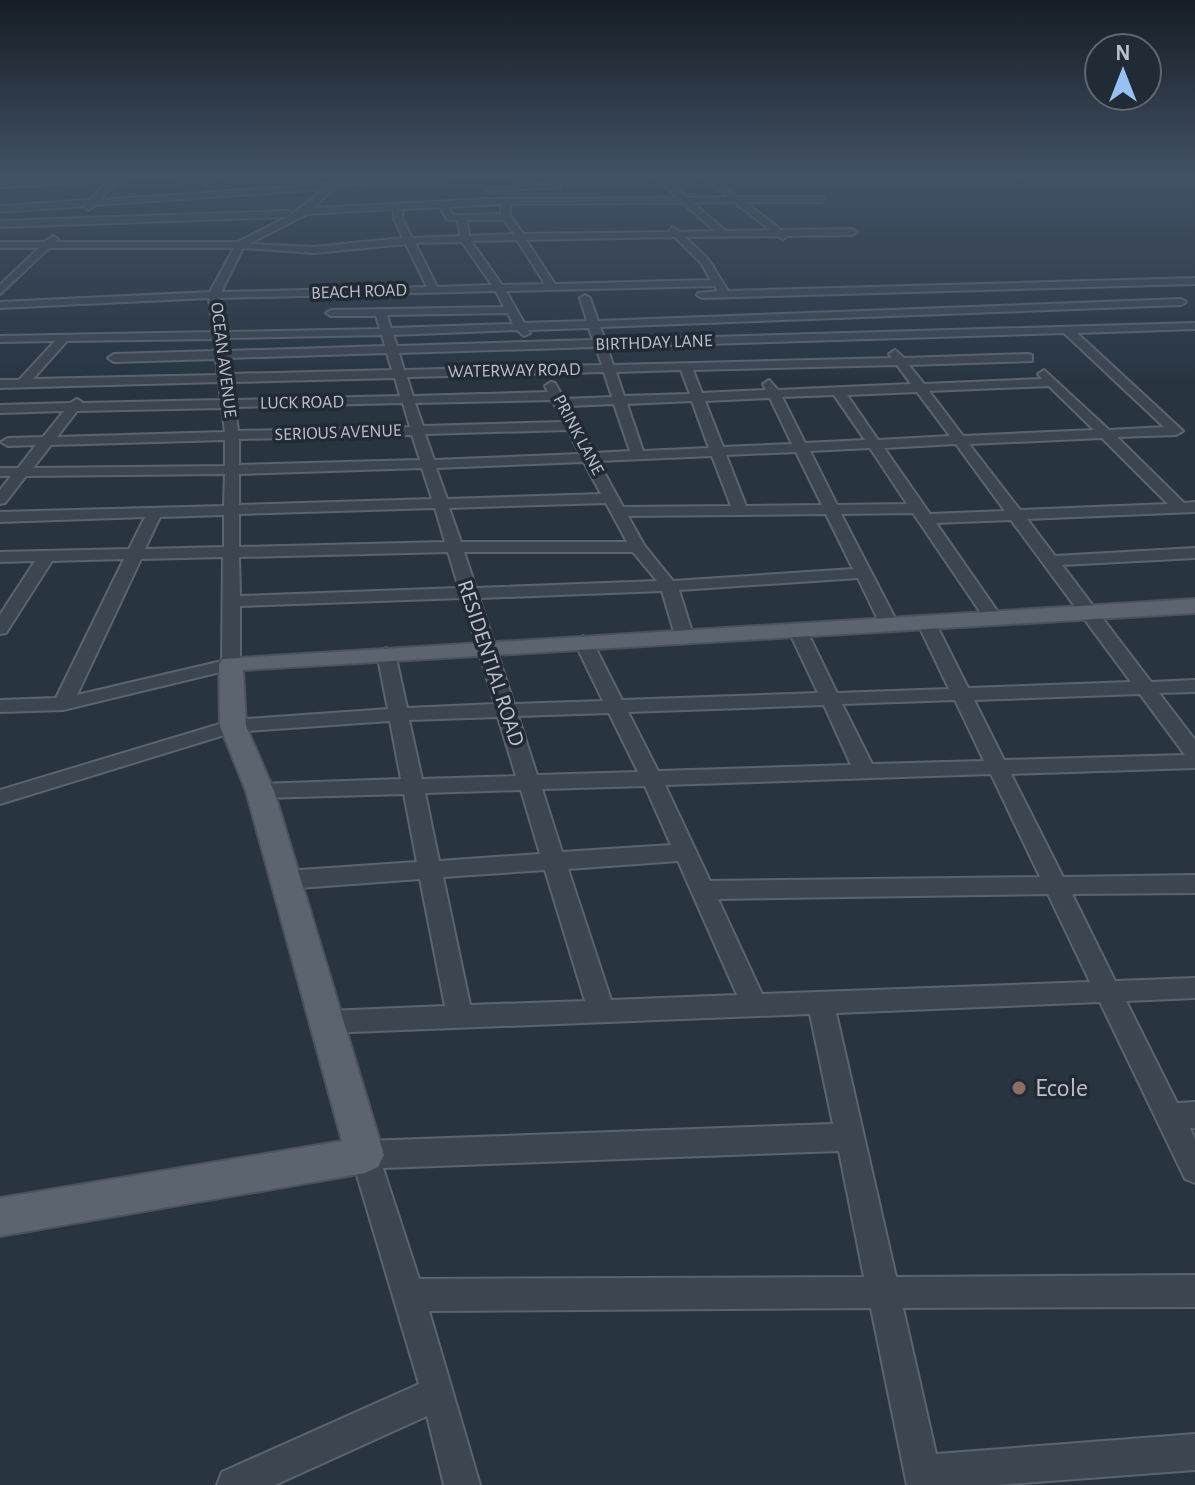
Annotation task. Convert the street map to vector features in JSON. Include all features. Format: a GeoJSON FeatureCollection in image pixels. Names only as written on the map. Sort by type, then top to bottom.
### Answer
{"type":"FeatureCollection","features":[{"type":"Feature","properties":{"kind":"main road"},"geometry":{"type":"LineString","coordinates":[[0,1217],[365,1155],[260,791],[233,726],[231,664],[684,635],[1194,608]]}},
{"type":"Feature","properties":{"kind":"street"},"geometry":{"type":"LineString","coordinates":[[0,245],[240,245],[258,249],[314,250],[374,244]]}},
{"type":"Feature","properties":{"kind":"street"},"geometry":{"type":"LineString","coordinates":[[411,244],[434,290]]}},
{"type":"Feature","properties":{"kind":"street","name":"PRINK LANE"},"geometry":{"type":"LineString","coordinates":[[469,244],[506,299],[637,547],[669,586],[684,635]]}},
{"type":"Feature","properties":{"kind":"street"},"geometry":{"type":"LineString","coordinates":[[524,244],[552,287]]}},
{"type":"Feature","properties":{"kind":"street"},"geometry":{"type":"LineString","coordinates":[[687,244],[705,261],[721,289],[889,624]]}},
{"type":"Feature","properties":{"kind":"street"},"geometry":{"type":"LineString","coordinates":[[0,291],[46,245]]}},
{"type":"Feature","properties":{"kind":"street","name":"OCEAN AVENUE"},"geometry":{"type":"LineString","coordinates":[[231,664],[232,436],[214,295],[240,245]]}},
{"type":"Feature","properties":{"kind":"street"},"geometry":{"type":"LineString","coordinates":[[0,274],[21,273]]}},
{"type":"Feature","properties":{"kind":"street"},"geometry":{"type":"LineString","coordinates":[[836,276],[1195,754]]}},
{"type":"Feature","properties":{"kind":"street"},"geometry":{"type":"LineString","coordinates":[[331,313],[380,312],[506,299],[585,298],[721,289],[765,294],[1195,281]]}},
{"type":"Feature","properties":{"kind":"street","name":"BEACH ROAD"},"geometry":{"type":"LineString","coordinates":[[0,305],[214,295],[434,290],[506,299],[552,287],[721,289]]}},
{"type":"Feature","properties":{"kind":"street"},"geometry":{"type":"LineString","coordinates":[[323,333],[340,293]]}},
{"type":"Feature","properties":{"kind":"street"},"geometry":{"type":"LineString","coordinates":[[765,294],[822,314]]}},
{"type":"Feature","properties":{"kind":"street"},"geometry":{"type":"LineString","coordinates":[[585,298],[638,456]]}},
{"type":"Feature","properties":{"kind":"street"},"geometry":{"type":"LineString","coordinates":[[1,340],[386,332],[1181,302]]}},
{"type":"Feature","properties":{"kind":"street"},"geometry":{"type":"LineString","coordinates":[[977,309],[1104,433],[1188,508]]}},
{"type":"Feature","properties":{"kind":"street","name":"RESIDENTIAL ROAD"},"geometry":{"type":"LineString","coordinates":[[380,312],[602,1013]]}},
{"type":"Feature","properties":{"kind":"street","name":"BIRTHDAY LANE"},"geometry":{"type":"LineString","coordinates":[[114,358],[392,353],[1195,326]]}},
{"type":"Feature","properties":{"kind":"street"},"geometry":{"type":"LineString","coordinates":[[0,472],[233,470],[590,459],[874,442],[1176,431],[1067,330]]}},
{"type":"Feature","properties":{"kind":"street"},"geometry":{"type":"LineString","coordinates":[[22,384],[64,338]]}},
{"type":"Feature","properties":{"kind":"street"},"geometry":{"type":"LineString","coordinates":[[0,500],[130,338]]}},
{"type":"Feature","properties":{"kind":"street","name":"WATERWAY ROAD"},"geometry":{"type":"LineString","coordinates":[[0,384],[1028,358]]}},
{"type":"Feature","properties":{"kind":"street"},"geometry":{"type":"LineString","coordinates":[[686,367],[740,511]]}},
{"type":"Feature","properties":{"kind":"street","name":"LUCK ROAD"},"geometry":{"type":"LineString","coordinates":[[0,409],[408,401],[619,401],[1052,382]]}},
{"type":"Feature","properties":{"kind":"street"},"geometry":{"type":"LineString","coordinates":[[838,391],[993,618]]}},
{"type":"Feature","properties":{"kind":"street","name":"SERIOUS AVENUE"},"geometry":{"type":"LineString","coordinates":[[8,442],[572,426]]}},
{"type":"Feature","properties":{"kind":"street"},"geometry":{"type":"LineString","coordinates":[[0,517],[441,505],[615,505],[740,511],[834,509],[1016,516],[1188,508]]}},
{"type":"Feature","properties":{"kind":"street"},"geometry":{"type":"LineString","coordinates":[[63,704],[155,512]]}},
{"type":"Feature","properties":{"kind":"street"},"geometry":{"type":"LineString","coordinates":[[0,557],[454,547],[637,547]]}},
{"type":"Feature","properties":{"kind":"street"},"geometry":{"type":"LineString","coordinates":[[1050,561],[1195,553]]}},
{"type":"Feature","properties":{"kind":"street"},"geometry":{"type":"LineString","coordinates":[[0,629],[46,557]]}},
{"type":"Feature","properties":{"kind":"street"},"geometry":{"type":"LineString","coordinates":[[232,601],[669,586],[863,573]]}},
{"type":"Feature","properties":{"kind":"street"},"geometry":{"type":"LineString","coordinates":[[926,622],[1107,989],[1182,1116],[1195,1169]]}},
{"type":"Feature","properties":{"kind":"street"},"geometry":{"type":"LineString","coordinates":[[797,629],[865,772]]}},
{"type":"Feature","properties":{"kind":"street"},"geometry":{"type":"LineString","coordinates":[[583,641],[652,779],[755,1006]]}},
{"type":"Feature","properties":{"kind":"street"},"geometry":{"type":"LineString","coordinates":[[386,653],[460,1018]]}},
{"type":"Feature","properties":{"kind":"street"},"geometry":{"type":"LineString","coordinates":[[0,706],[63,704],[231,664]]}},
{"type":"Feature","properties":{"kind":"street"},"geometry":{"type":"LineString","coordinates":[[0,797],[233,726],[398,714],[1195,686]]}},
{"type":"Feature","properties":{"kind":"street"},"geometry":{"type":"LineString","coordinates":[[260,791],[1195,761]]}},
{"type":"Feature","properties":{"kind":"street"},"geometry":{"type":"LineString","coordinates":[[285,880],[685,852]]}},
{"type":"Feature","properties":{"kind":"street"},"geometry":{"type":"LineString","coordinates":[[702,890],[1195,884]]}},
{"type":"Feature","properties":{"kind":"street"},"geometry":{"type":"LineString","coordinates":[[327,1022],[602,1013],[1107,989],[1195,988]]}},
{"type":"Feature","properties":{"kind":"street"},"geometry":{"type":"LineString","coordinates":[[821,1003],[924,1479],[1195,1452]]}},
{"type":"Feature","properties":{"kind":"street"},"geometry":{"type":"LineString","coordinates":[[462,1485],[438,1393],[365,1155],[849,1137]]}},
{"type":"Feature","properties":{"kind":"street"},"geometry":{"type":"LineString","coordinates":[[406,1295],[1195,1291]]}},
{"type":"Feature","properties":{"kind":"street"},"geometry":{"type":"LineString","coordinates":[[235,1485],[438,1393]]}},
{"type":"Feature","properties":{"kind":"place","name":"Ecole"},"geometry":{"type":"Point","coordinates":[1019,1088]}}]}
